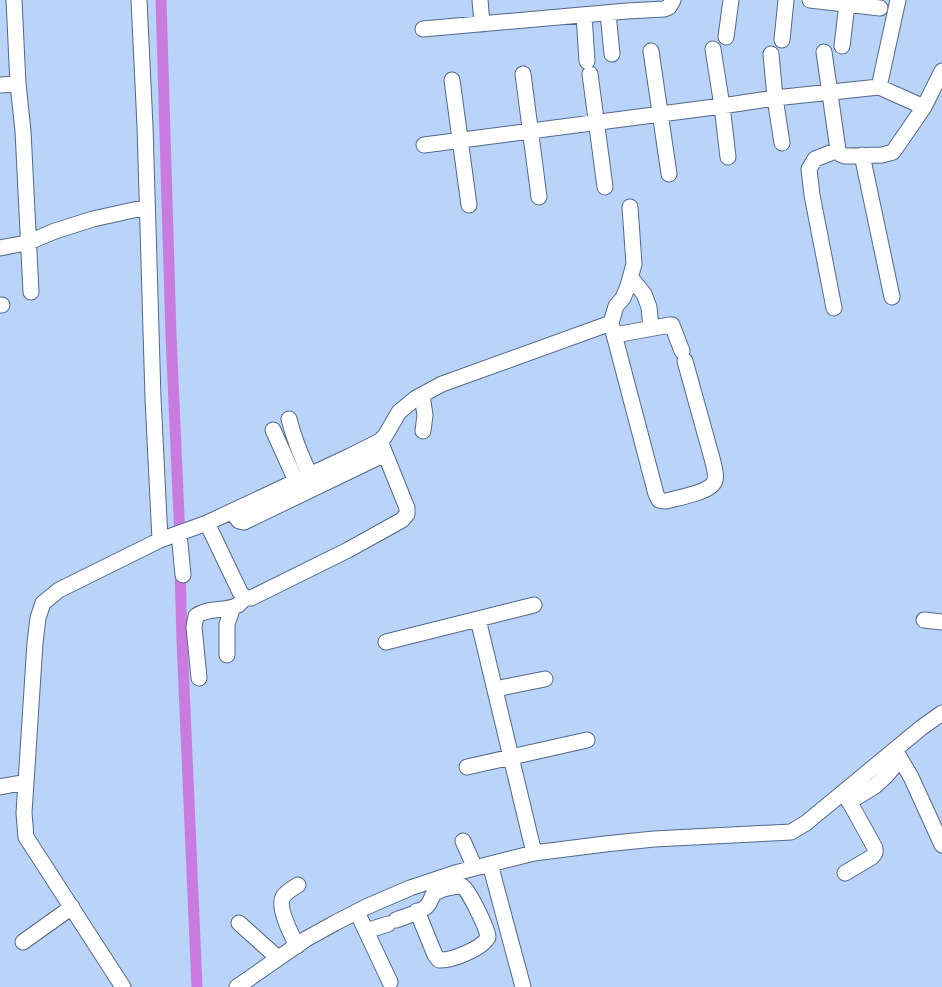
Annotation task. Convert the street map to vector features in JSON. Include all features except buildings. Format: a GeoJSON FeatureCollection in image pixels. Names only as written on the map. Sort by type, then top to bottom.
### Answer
{"type":"FeatureCollection","features":[{"type":"Feature","properties":{"kind":"street"},"geometry":{"type":"LineString","coordinates":[[14,0],[18,84],[23,131],[25,243],[31,292]]}},
{"type":"Feature","properties":{"kind":"street"},"geometry":{"type":"LineString","coordinates":[[139,0],[147,207],[169,537],[183,575]]}},
{"type":"Feature","properties":{"kind":"street"},"geometry":{"type":"LineString","coordinates":[[480,0],[482,24]]}},
{"type":"Feature","properties":{"kind":"street"},"geometry":{"type":"LineString","coordinates":[[423,29],[608,12],[664,9],[669,7],[673,0]]}},
{"type":"Feature","properties":{"kind":"street"},"geometry":{"type":"LineString","coordinates":[[726,37],[731,0]]}},
{"type":"Feature","properties":{"kind":"street"},"geometry":{"type":"LineString","coordinates":[[782,40],[786,0]]}},
{"type":"Feature","properties":{"kind":"street"},"geometry":{"type":"LineString","coordinates":[[810,0],[880,8]]}},
{"type":"Feature","properties":{"kind":"street"},"geometry":{"type":"LineString","coordinates":[[879,87],[898,0]]}},
{"type":"Feature","properties":{"kind":"street"},"geometry":{"type":"LineString","coordinates":[[842,46],[847,4]]}},
{"type":"Feature","properties":{"kind":"street"},"geometry":{"type":"LineString","coordinates":[[608,12],[612,54]]}},
{"type":"Feature","properties":{"kind":"street"},"geometry":{"type":"LineString","coordinates":[[584,15],[589,67],[605,187]]}},
{"type":"Feature","properties":{"kind":"street"},"geometry":{"type":"LineString","coordinates":[[713,48],[728,157]]}},
{"type":"Feature","properties":{"kind":"street"},"geometry":{"type":"LineString","coordinates":[[651,51],[669,174]]}},
{"type":"Feature","properties":{"kind":"street"},"geometry":{"type":"LineString","coordinates":[[824,52],[838,150],[840,154],[845,156],[882,155],[893,152],[924,107],[942,71]]}},
{"type":"Feature","properties":{"kind":"street"},"geometry":{"type":"LineString","coordinates":[[771,54],[775,98],[782,144]]}},
{"type":"Feature","properties":{"kind":"street"},"geometry":{"type":"LineString","coordinates":[[523,74],[539,197]]}},
{"type":"Feature","properties":{"kind":"street"},"geometry":{"type":"LineString","coordinates":[[452,80],[469,205]]}},
{"type":"Feature","properties":{"kind":"street"},"geometry":{"type":"LineString","coordinates":[[0,85],[18,84]]}},
{"type":"Feature","properties":{"kind":"street"},"geometry":{"type":"LineString","coordinates":[[424,145],[775,98],[879,87],[924,107]]}},
{"type":"Feature","properties":{"kind":"street"},"geometry":{"type":"LineString","coordinates":[[834,308],[812,195],[809,169],[815,159],[838,150]]}},
{"type":"Feature","properties":{"kind":"street"},"geometry":{"type":"LineString","coordinates":[[862,155],[892,297]]}},
{"type":"Feature","properties":{"kind":"street"},"geometry":{"type":"LineString","coordinates":[[0,248],[25,243],[55,230],[93,219],[147,207]]}},
{"type":"Feature","properties":{"kind":"street"},"geometry":{"type":"LineString","coordinates":[[199,678],[194,627],[196,616],[201,612],[232,607],[245,598],[251,598],[348,550],[402,520],[407,514],[382,447],[385,436],[399,412],[416,398],[442,384],[613,329],[651,328],[660,325],[672,325],[683,356],[713,462],[715,479],[713,484],[706,489],[666,501],[659,500],[656,494],[613,329],[616,306],[623,298],[631,278],[634,264],[630,207]]}},
{"type":"Feature","properties":{"kind":"street"},"geometry":{"type":"LineString","coordinates":[[631,278],[644,294],[649,307],[651,328]]}},
{"type":"Feature","properties":{"kind":"street"},"geometry":{"type":"LineString","coordinates":[[422,395],[425,415],[423,431]]}},
{"type":"Feature","properties":{"kind":"street"},"geometry":{"type":"LineString","coordinates":[[289,419],[293,437],[300,456],[310,475]]}},
{"type":"Feature","properties":{"kind":"street"},"geometry":{"type":"LineString","coordinates":[[273,430],[296,481]]}},
{"type":"Feature","properties":{"kind":"street"},"geometry":{"type":"LineString","coordinates":[[123,987],[26,837],[24,813],[35,643],[38,618],[43,603],[59,590],[169,537],[232,512],[350,456],[382,447]]}},
{"type":"Feature","properties":{"kind":"street"},"geometry":{"type":"LineString","coordinates":[[232,512],[238,521],[244,522],[382,447]]}},
{"type":"Feature","properties":{"kind":"street"},"geometry":{"type":"LineString","coordinates":[[207,523],[240,592],[245,598]]}},
{"type":"Feature","properties":{"kind":"street"},"geometry":{"type":"LineString","coordinates":[[386,642],[534,605]]}},
{"type":"Feature","properties":{"kind":"street"},"geometry":{"type":"LineString","coordinates":[[227,655],[227,624],[232,607]]}},
{"type":"Feature","properties":{"kind":"street"},"geometry":{"type":"LineString","coordinates":[[478,619],[534,853]]}},
{"type":"Feature","properties":{"kind":"street"},"geometry":{"type":"LineString","coordinates":[[924,620],[942,622]]}},
{"type":"Feature","properties":{"kind":"street"},"geometry":{"type":"LineString","coordinates":[[495,689],[545,679]]}},
{"type":"Feature","properties":{"kind":"street"},"geometry":{"type":"LineString","coordinates":[[237,987],[297,946],[357,912],[410,888],[455,873],[534,853],[654,838],[791,832],[847,797],[898,755],[942,713]]}},
{"type":"Feature","properties":{"kind":"street"},"geometry":{"type":"LineString","coordinates":[[467,767],[587,740]]}},
{"type":"Feature","properties":{"kind":"street"},"geometry":{"type":"LineString","coordinates":[[898,755],[911,777],[942,844]]}},
{"type":"Feature","properties":{"kind":"street"},"geometry":{"type":"LineString","coordinates":[[0,787],[26,782]]}},
{"type":"Feature","properties":{"kind":"street"},"geometry":{"type":"LineString","coordinates":[[845,873],[872,857],[875,853],[874,848],[847,797]]}},
{"type":"Feature","properties":{"kind":"street"},"geometry":{"type":"LineString","coordinates":[[462,841],[475,868]]}},
{"type":"Feature","properties":{"kind":"street"},"geometry":{"type":"LineString","coordinates":[[490,864],[523,987]]}},
{"type":"Feature","properties":{"kind":"street"},"geometry":{"type":"LineString","coordinates":[[297,946],[283,913],[281,902],[282,897],[298,885]]}},
{"type":"Feature","properties":{"kind":"street"},"geometry":{"type":"LineString","coordinates":[[366,931],[392,922],[427,906],[432,895],[436,893],[453,886],[462,886],[469,893],[488,937],[483,944],[451,959],[439,960],[435,956],[417,911]]}},
{"type":"Feature","properties":{"kind":"street"},"geometry":{"type":"LineString","coordinates":[[22,942],[72,908]]}},
{"type":"Feature","properties":{"kind":"street"},"geometry":{"type":"LineString","coordinates":[[357,912],[390,982]]}},
{"type":"Feature","properties":{"kind":"street"},"geometry":{"type":"LineString","coordinates":[[239,923],[278,958]]}},
{"type":"Feature","properties":{"kind":"waterway"},"geometry":{"type":"LineString","coordinates":[[161,0],[171,335],[180,539]]}},
{"type":"Feature","properties":{"kind":"waterway"},"geometry":{"type":"LineString","coordinates":[[180,568],[197,987]]}}]}
